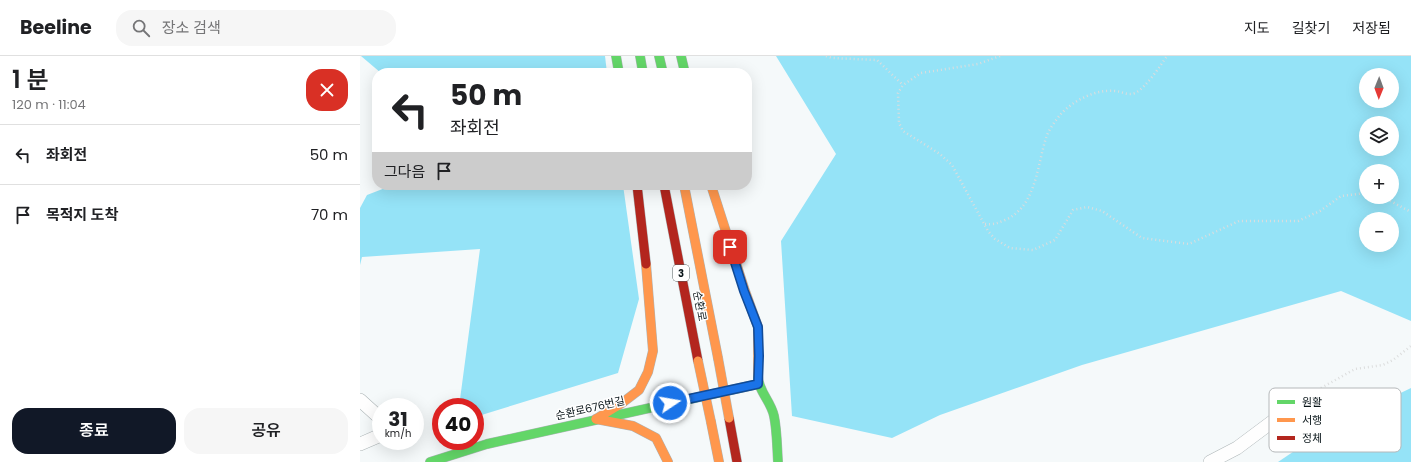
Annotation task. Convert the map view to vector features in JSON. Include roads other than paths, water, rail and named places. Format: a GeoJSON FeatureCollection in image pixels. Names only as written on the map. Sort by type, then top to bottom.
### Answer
{"type":"FeatureCollection","features":[{"type":"Feature","properties":{"kind":"main road"},"geometry":{"type":"LineString","coordinates":[[616,56],[618,68]]}},
{"type":"Feature","properties":{"kind":"main road"},"geometry":{"type":"LineString","coordinates":[[640,56],[642,68]]}},
{"type":"Feature","properties":{"kind":"main road"},"geometry":{"type":"LineString","coordinates":[[659,56],[661,68]]}},
{"type":"Feature","properties":{"kind":"main road"},"geometry":{"type":"LineString","coordinates":[[681,56],[684,68]]}},
{"type":"Feature","properties":{"kind":"main road"},"geometry":{"type":"LineString","coordinates":[[596,419],[622,403],[639,390],[648,372],[652,351],[648,271],[638,190]]}},
{"type":"Feature","properties":{"kind":"main road","name":"순환로"},"geometry":{"type":"LineString","coordinates":[[665,190],[719,462]]}},
{"type":"Feature","properties":{"kind":"main road","name":"순환로"},"geometry":{"type":"LineString","coordinates":[[685,190],[737,462]]}},
{"type":"Feature","properties":{"kind":"main road"},"geometry":{"type":"LineString","coordinates":[[713,190],[744,291],[758,327],[758,384],[767,398],[774,415],[778,462]]}},
{"type":"Feature","properties":{"kind":"main road","name":"순환로676번길"},"geometry":{"type":"LineString","coordinates":[[430,462],[487,444],[758,384]]}},
{"type":"Feature","properties":{"kind":"main road"},"geometry":{"type":"LineString","coordinates":[[596,419],[633,426],[656,438],[668,462]]}},
{"type":"Feature","properties":{"kind":"street"},"geometry":{"type":"LineString","coordinates":[[360,400],[372,411]]}},
{"type":"Feature","properties":{"kind":"street"},"geometry":{"type":"LineString","coordinates":[[1210,462],[1237,448],[1269,424]]}},
{"type":"Feature","properties":{"kind":"street"},"geometry":{"type":"LineString","coordinates":[[360,444],[372,439]]}}]}
